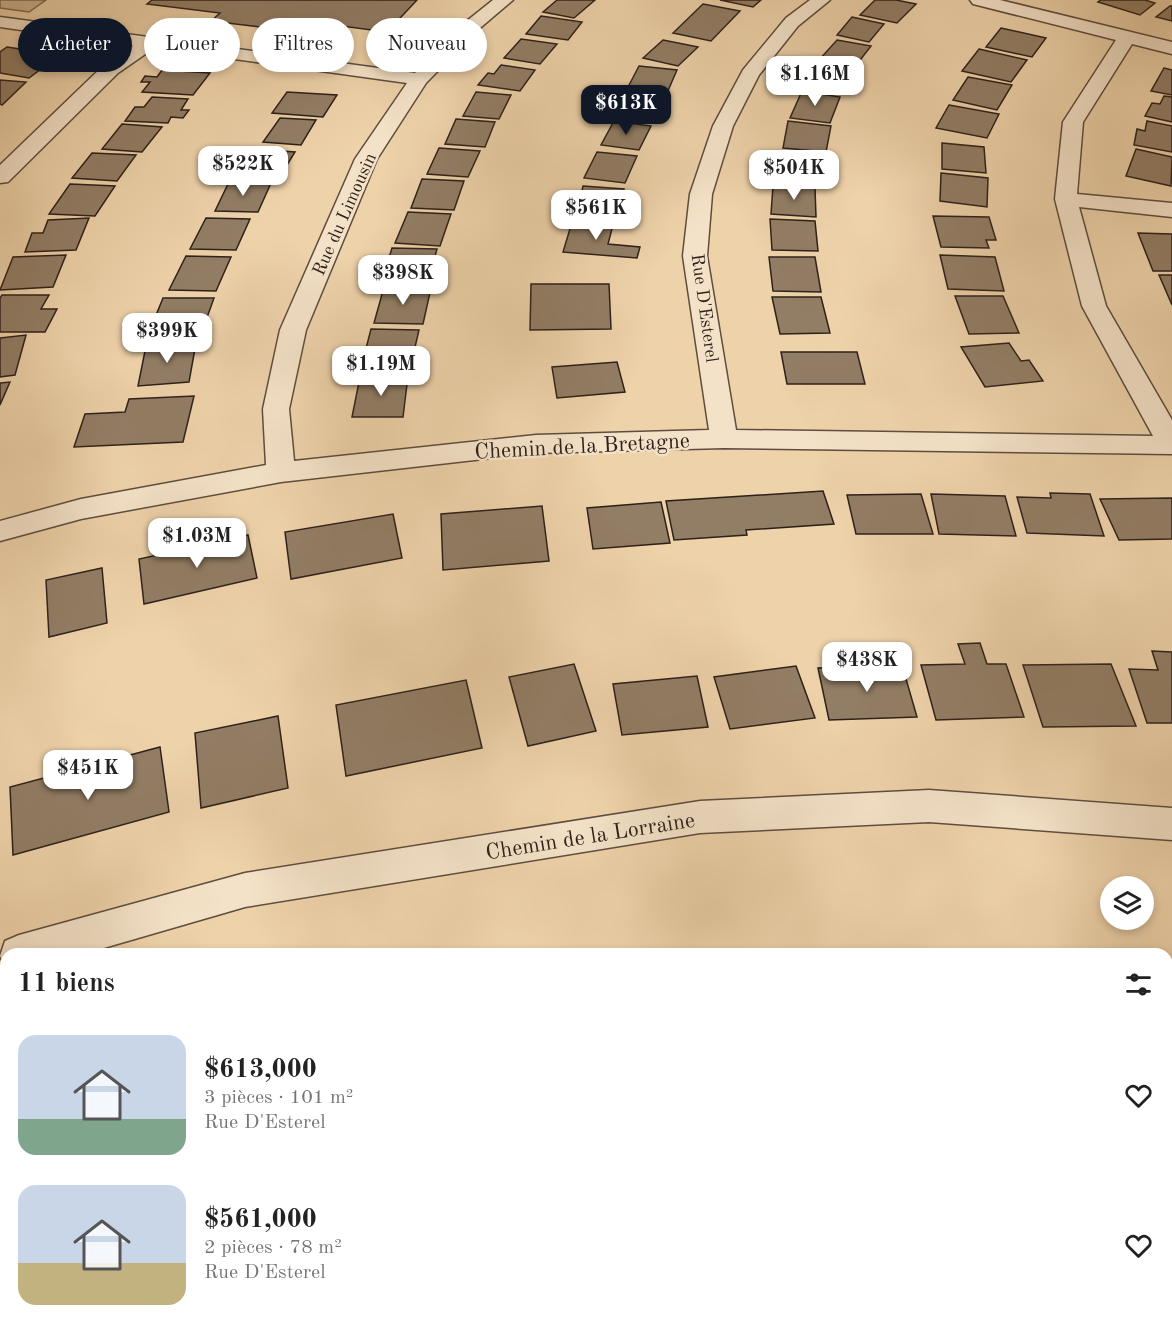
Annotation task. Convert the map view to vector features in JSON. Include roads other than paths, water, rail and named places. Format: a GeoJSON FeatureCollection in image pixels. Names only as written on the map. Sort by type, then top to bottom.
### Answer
{"type":"FeatureCollection","features":[{"type":"Feature","properties":{"kind":"street","name":"Rue du Limousin"},"geometry":{"type":"LineString","coordinates":[[281,472],[276,409],[293,330],[366,159],[419,79],[474,24],[504,0]]}},
{"type":"Feature","properties":{"kind":"street","name":"Rue D'Esterel"},"geometry":{"type":"LineString","coordinates":[[724,438],[695,256],[701,194],[723,126],[750,74],[792,22],[821,0]]}},
{"type":"Feature","properties":{"kind":"street"},"geometry":{"type":"LineString","coordinates":[[979,0],[1172,48]]}},
{"type":"Feature","properties":{"kind":"street"},"geometry":{"type":"LineString","coordinates":[[0,22],[144,41]]}},
{"type":"Feature","properties":{"kind":"street"},"geometry":{"type":"LineString","coordinates":[[1127,37],[1073,122],[1066,199],[1094,306],[1172,445]]}},
{"type":"Feature","properties":{"kind":"street"},"geometry":{"type":"LineString","coordinates":[[0,177],[111,69],[144,47]]}},
{"type":"Feature","properties":{"kind":"street"},"geometry":{"type":"LineString","coordinates":[[240,54],[419,79]]}},
{"type":"Feature","properties":{"kind":"street"},"geometry":{"type":"LineString","coordinates":[[1066,199],[1172,210]]}},
{"type":"Feature","properties":{"kind":"street","name":"Chemin de la Bretagne"},"geometry":{"type":"LineString","coordinates":[[0,531],[81,509],[281,472],[536,444],[724,438],[1172,445]]}},
{"type":"Feature","properties":{"kind":"street","name":"Chemin de la Lorraine"},"geometry":{"type":"LineString","coordinates":[[40,948],[245,890],[700,817],[929,806],[1172,824]]}}]}
